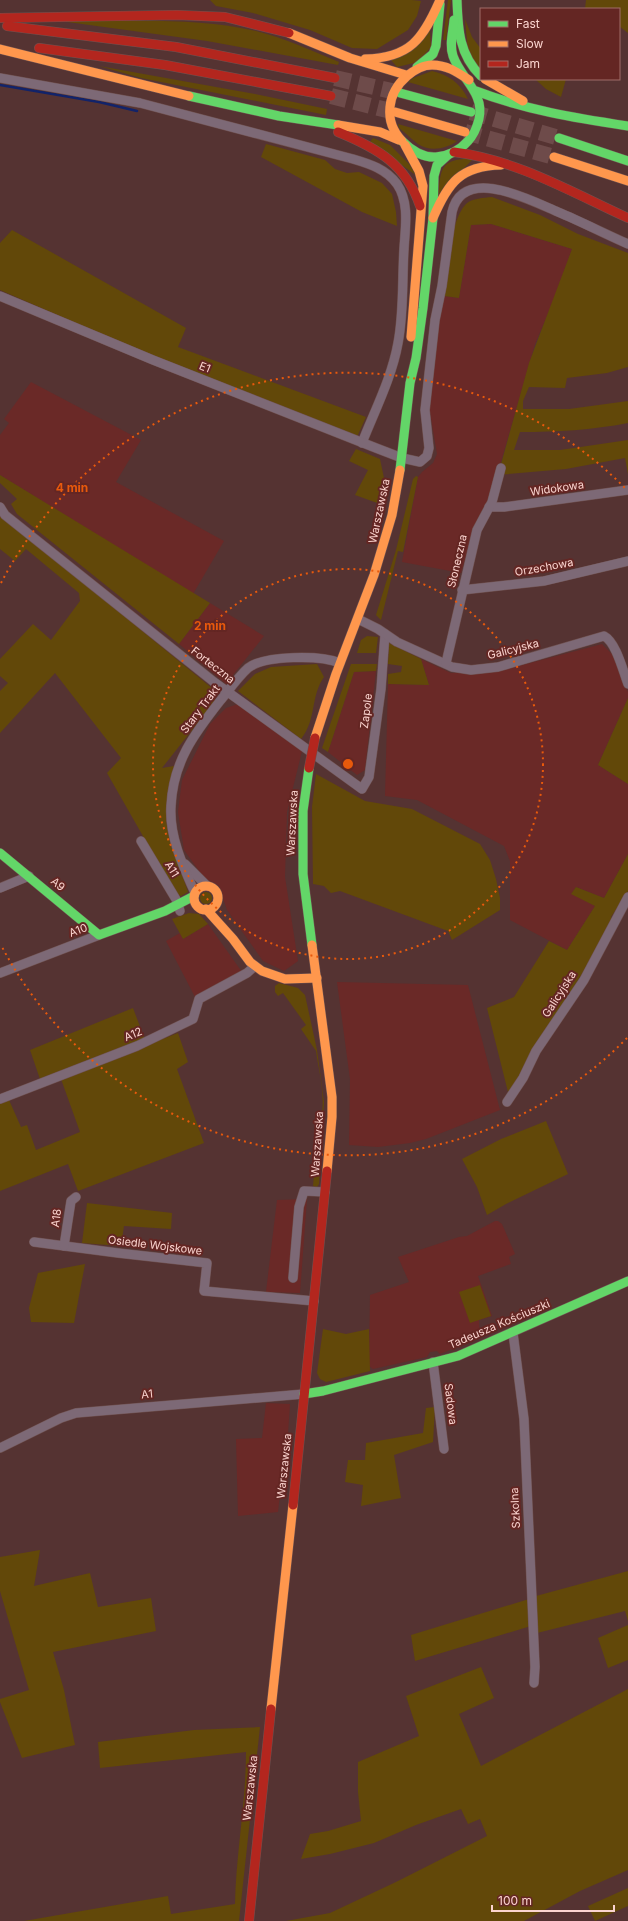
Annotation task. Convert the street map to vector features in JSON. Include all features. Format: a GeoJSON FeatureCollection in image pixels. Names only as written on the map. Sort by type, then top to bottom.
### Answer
{"type":"FeatureCollection","features":[{"type":"Feature","properties":{"kind":"main road"},"geometry":{"type":"LineString","coordinates":[[350,58],[380,59],[398,54],[408,48],[419,40],[427,30],[440,0]]}},
{"type":"Feature","properties":{"kind":"main road"},"geometry":{"type":"LineString","coordinates":[[402,143],[391,125],[389,104],[393,90],[406,75],[433,54],[436,46],[440,0]]}},
{"type":"Feature","properties":{"kind":"main road"},"geometry":{"type":"LineString","coordinates":[[457,0],[458,31],[461,46],[469,64],[480,75]]}},
{"type":"Feature","properties":{"kind":"main road"},"geometry":{"type":"LineString","coordinates":[[0,49],[64,63],[187,96],[312,122],[344,126],[389,135],[423,155],[436,157],[451,153],[464,146],[472,137],[478,125],[480,111],[476,92],[454,60],[452,48],[457,0]]}},
{"type":"Feature","properties":{"kind":"main road"},"geometry":{"type":"LineString","coordinates":[[0,18],[177,15],[225,17],[282,30],[350,58],[406,75]]}},
{"type":"Feature","properties":{"kind":"main road"},"geometry":{"type":"LineString","coordinates":[[0,26],[104,37],[176,47],[335,78]]}},
{"type":"Feature","properties":{"kind":"main road"},"geometry":{"type":"LineString","coordinates":[[0,44],[165,65],[330,96]]}},
{"type":"Feature","properties":{"kind":"main road"},"geometry":{"type":"LineString","coordinates":[[415,69],[430,65],[444,66],[458,71],[469,80]]}},
{"type":"Feature","properties":{"kind":"main road"},"geometry":{"type":"LineString","coordinates":[[487,80],[532,108]]}},
{"type":"Feature","properties":{"kind":"main road"},"geometry":{"type":"LineString","coordinates":[[476,92],[496,100],[556,115],[628,126]]}},
{"type":"Feature","properties":{"kind":"main road"},"geometry":{"type":"LineString","coordinates":[[400,93],[471,112]]}},
{"type":"Feature","properties":{"kind":"main road"},"geometry":{"type":"LineString","coordinates":[[395,112],[465,132]]}},
{"type":"Feature","properties":{"kind":"main road"},"geometry":{"type":"LineString","coordinates":[[312,122],[359,140],[394,163],[411,181],[420,206]]}},
{"type":"Feature","properties":{"kind":"main road"},"geometry":{"type":"LineString","coordinates":[[559,138],[628,161]]}},
{"type":"Feature","properties":{"kind":"main road","name":"Warszawska"},"geometry":{"type":"LineString","coordinates":[[402,143],[421,175],[422,186],[409,358],[410,383]]}},
{"type":"Feature","properties":{"kind":"main road"},"geometry":{"type":"LineString","coordinates":[[451,153],[480,155],[505,162],[628,218]]}},
{"type":"Feature","properties":{"kind":"main road","name":"Warszawska"},"geometry":{"type":"LineString","coordinates":[[249,1921],[332,1117],[332,1097],[317,978],[309,931],[302,860],[303,811],[315,738],[340,663],[358,619],[385,542],[402,458],[410,383],[416,358],[424,308],[433,218],[432,198],[434,172],[440,162],[451,153]]}},
{"type":"Feature","properties":{"kind":"main road"},"geometry":{"type":"LineString","coordinates":[[554,157],[628,181]]}},
{"type":"Feature","properties":{"kind":"main road"},"geometry":{"type":"LineString","coordinates":[[433,218],[444,192],[454,180],[467,171],[487,165],[519,169]]}},
{"type":"Feature","properties":{"kind":"main road","name":"A9"},"geometry":{"type":"LineString","coordinates":[[0,853],[99,935]]}},
{"type":"Feature","properties":{"kind":"main road"},"geometry":{"type":"LineString","coordinates":[[233,939],[216,903],[217,894],[214,889],[207,886],[200,888],[194,895],[195,902],[233,939],[255,966],[267,974],[285,979],[317,978]]}},
{"type":"Feature","properties":{"kind":"main road","name":"A10"},"geometry":{"type":"LineString","coordinates":[[179,907],[194,895]]}},
{"type":"Feature","properties":{"kind":"main road"},"geometry":{"type":"LineString","coordinates":[[202,908],[212,908],[216,903]]}},
{"type":"Feature","properties":{"kind":"main road","name":"A10"},"geometry":{"type":"LineString","coordinates":[[99,935],[179,907],[202,908]]}},
{"type":"Feature","properties":{"kind":"main road","name":"Tadeusza Kościuszki"},"geometry":{"type":"LineString","coordinates":[[304,1394],[323,1391],[458,1356],[513,1333],[628,1280]]}},
{"type":"Feature","properties":{"kind":"street"},"geometry":{"type":"LineString","coordinates":[[0,78],[140,103],[353,159],[378,168],[392,178],[401,192],[406,214],[401,324],[391,372],[362,443]]}},
{"type":"Feature","properties":{"kind":"street","name":"E1"},"geometry":{"type":"LineString","coordinates":[[0,296],[362,443],[402,458],[420,462],[427,456],[429,448],[425,410],[431,352],[453,206],[459,198],[471,190],[482,188],[514,193],[628,244]]}},
{"type":"Feature","properties":{"kind":"street"},"geometry":{"type":"LineString","coordinates":[[58,327],[86,332]]}},
{"type":"Feature","properties":{"kind":"street","name":"Słoneczna"},"geometry":{"type":"LineString","coordinates":[[446,663],[477,530],[492,502],[501,468]]}},
{"type":"Feature","properties":{"kind":"street","name":"Widokowa"},"geometry":{"type":"LineString","coordinates":[[489,507],[544,503],[628,490]]}},
{"type":"Feature","properties":{"kind":"street","name":"Forteczna"},"geometry":{"type":"LineString","coordinates":[[0,507],[5,515],[228,691],[362,789]]}},
{"type":"Feature","properties":{"kind":"street","name":"Orzechowa"},"geometry":{"type":"LineString","coordinates":[[462,590],[544,581],[628,561]]}},
{"type":"Feature","properties":{"kind":"street","name":"Galicyjska"},"geometry":{"type":"LineString","coordinates":[[358,619],[378,629],[397,642],[452,667],[471,670],[498,667],[604,636],[608,638],[613,645],[628,684]]}},
{"type":"Feature","properties":{"kind":"street","name":"Zapole"},"geometry":{"type":"LineString","coordinates":[[362,789],[369,777],[381,689],[385,634]]}},
{"type":"Feature","properties":{"kind":"street","name":"Stary Trakt"},"geometry":{"type":"LineString","coordinates":[[194,895],[183,861],[174,841],[171,816],[174,780],[181,759],[190,740],[248,668],[271,659],[323,658],[340,663]]}},
{"type":"Feature","properties":{"kind":"street","name":"A11"},"geometry":{"type":"LineString","coordinates":[[141,841],[179,907]]}},
{"type":"Feature","properties":{"kind":"street","name":"Stary Trakt"},"geometry":{"type":"LineString","coordinates":[[183,861],[207,886]]}},
{"type":"Feature","properties":{"kind":"street"},"geometry":{"type":"LineString","coordinates":[[0,888],[29,876]]}},
{"type":"Feature","properties":{"kind":"street","name":"Galicyjska"},"geometry":{"type":"LineString","coordinates":[[507,1102],[521,1082],[536,1051],[584,980],[628,897]]}},
{"type":"Feature","properties":{"kind":"street","name":"A10"},"geometry":{"type":"LineString","coordinates":[[0,973],[99,935]]}},
{"type":"Feature","properties":{"kind":"street","name":"A12"},"geometry":{"type":"LineString","coordinates":[[0,1100],[136,1046],[184,1025],[194,1019],[198,999],[247,973],[255,966]]}},
{"type":"Feature","properties":{"kind":"street"},"geometry":{"type":"LineString","coordinates":[[293,1278],[299,1207],[304,1191],[325,1192]]}},
{"type":"Feature","properties":{"kind":"street","name":"A18"},"geometry":{"type":"LineString","coordinates":[[64,1246],[71,1201],[76,1197]]}},
{"type":"Feature","properties":{"kind":"street","name":"Osiedle Wojskowe"},"geometry":{"type":"LineString","coordinates":[[34,1242],[207,1263],[204,1291],[314,1301]]}},
{"type":"Feature","properties":{"kind":"street","name":"Szkolna"},"geometry":{"type":"LineString","coordinates":[[513,1333],[524,1419],[535,1667],[534,1683]]}},
{"type":"Feature","properties":{"kind":"street","name":"Sadowa"},"geometry":{"type":"LineString","coordinates":[[433,1362],[444,1449]]}},
{"type":"Feature","properties":{"kind":"street","name":"A1"},"geometry":{"type":"LineString","coordinates":[[0,1448],[55,1420],[76,1413],[304,1394]]}},
{"type":"Feature","properties":{"kind":"shaded area"},"geometry":{"type":"Polygon","coordinates":[[[210,0],[421,1],[417,16],[408,30],[377,49],[352,48],[310,30],[253,13],[216,6],[210,0]]]}},
{"type":"Feature","properties":{"kind":"shaded area"},"geometry":{"type":"Polygon","coordinates":[[[448,0],[451,0],[446,40],[443,40],[448,0]]]}},
{"type":"Feature","properties":{"kind":"shaded area"},"geometry":{"type":"Polygon","coordinates":[[[586,0],[628,0],[628,33],[620,27],[620,8],[585,8],[586,0]]]}},
{"type":"Feature","properties":{"kind":"shaded area"},"geometry":{"type":"Polygon","coordinates":[[[465,19],[472,37],[480,48],[480,70],[468,53],[465,19]]]}},
{"type":"Feature","properties":{"kind":"shaded area"},"geometry":{"type":"Polygon","coordinates":[[[60,21],[158,21],[208,23],[232,26],[277,37],[339,62],[338,65],[207,41],[60,21]]]}},
{"type":"Feature","properties":{"kind":"shaded area"},"geometry":{"type":"Polygon","coordinates":[[[430,31],[431,47],[418,62],[397,67],[391,60],[430,31]]]}},
{"type":"Feature","properties":{"kind":"shaded area"},"geometry":{"type":"Polygon","coordinates":[[[99,66],[255,94],[327,109],[326,115],[141,78],[99,66]]]}},
{"type":"Feature","properties":{"kind":"shaded area"},"geometry":{"type":"Polygon","coordinates":[[[432,71],[453,80],[458,84],[468,99],[408,82],[413,78],[432,71]]]}},
{"type":"Feature","properties":{"kind":"shaded area"},"geometry":{"type":"Polygon","coordinates":[[[536,80],[566,80],[561,97],[546,89],[536,80]]]}},
{"type":"Feature","properties":{"kind":"shaded area"},"geometry":{"type":"Polygon","coordinates":[[[398,124],[457,141],[443,148],[427,148],[415,142],[399,128],[398,124]]]}},
{"type":"Feature","properties":{"kind":"shaded area"},"geometry":{"type":"Polygon","coordinates":[[[373,138],[390,145],[409,164],[417,176],[370,142],[373,138]]]}},
{"type":"Feature","properties":{"kind":"shaded area"},"geometry":{"type":"Polygon","coordinates":[[[266,144],[325,160],[335,169],[347,173],[359,172],[382,183],[392,194],[397,226],[362,212],[261,157],[266,144]]]}},
{"type":"Feature","properties":{"kind":"shaded area"},"geometry":{"type":"Polygon","coordinates":[[[474,158],[438,195],[440,176],[445,166],[449,162],[455,160],[474,158]]]}},
{"type":"Feature","properties":{"kind":"shaded area"},"geometry":{"type":"Polygon","coordinates":[[[492,197],[540,215],[578,234],[628,253],[628,367],[607,373],[567,378],[565,388],[529,387],[523,401],[523,409],[569,409],[628,401],[628,423],[574,430],[520,432],[514,450],[560,450],[628,440],[628,474],[625,458],[566,469],[498,475],[529,363],[572,249],[491,224],[471,225],[459,298],[444,296],[450,248],[460,212],[466,204],[471,201],[492,197]]]}},
{"type":"Feature","properties":{"kind":"shaded area"},"geometry":{"type":"Polygon","coordinates":[[[491,224],[572,249],[553,302],[535,344],[496,479],[488,501],[474,528],[461,573],[402,562],[418,477],[433,463],[437,454],[429,407],[436,336],[444,296],[459,298],[471,225],[491,224]]]}},
{"type":"Feature","properties":{"kind":"shaded area"},"geometry":{"type":"Polygon","coordinates":[[[12,230],[186,328],[178,347],[366,417],[357,437],[170,364],[0,290],[0,243],[12,230]]]}},
{"type":"Feature","properties":{"kind":"shaded area"},"geometry":{"type":"Polygon","coordinates":[[[31,382],[141,440],[116,482],[224,541],[193,594],[0,475],[0,435],[9,423],[4,419],[31,382]]]}},
{"type":"Feature","properties":{"kind":"shaded area"},"geometry":{"type":"Polygon","coordinates":[[[356,449],[380,459],[384,478],[380,504],[355,495],[368,470],[349,461],[356,449]]]}},
{"type":"Feature","properties":{"kind":"shaded area"},"geometry":{"type":"Polygon","coordinates":[[[0,475],[210,603],[179,644],[17,514],[11,504],[17,499],[0,483],[0,475]]]}},
{"type":"Feature","properties":{"kind":"shaded area"},"geometry":{"type":"Polygon","coordinates":[[[416,476],[418,477],[403,552],[398,551],[381,620],[376,615],[396,550],[413,479],[416,476]]]}},
{"type":"Feature","properties":{"kind":"shaded area"},"geometry":{"type":"Polygon","coordinates":[[[0,517],[3,517],[213,689],[215,701],[162,768],[174,766],[166,815],[171,845],[188,892],[181,896],[176,894],[107,773],[121,758],[55,673],[0,733],[0,691],[8,683],[0,676],[0,659],[33,624],[51,640],[80,601],[79,593],[26,549],[15,561],[0,549],[0,517]]]}},
{"type":"Feature","properties":{"kind":"shaded area"},"geometry":{"type":"Polygon","coordinates":[[[210,603],[264,636],[226,684],[179,644],[210,603]]]}},
{"type":"Feature","properties":{"kind":"shaded area"},"geometry":{"type":"Polygon","coordinates":[[[367,636],[378,637],[376,653],[357,653],[361,640],[367,636]]]}},
{"type":"Feature","properties":{"kind":"shaded area"},"geometry":{"type":"Polygon","coordinates":[[[389,643],[421,659],[429,685],[388,684],[388,674],[401,672],[402,666],[388,664],[389,643]]]}},
{"type":"Feature","properties":{"kind":"shaded area"},"geometry":{"type":"Polygon","coordinates":[[[602,644],[612,654],[628,692],[628,698],[598,765],[628,784],[628,854],[604,898],[576,887],[572,893],[595,906],[567,950],[510,920],[510,861],[504,846],[417,800],[385,796],[388,684],[429,685],[421,659],[451,673],[499,671],[602,644]]]}},
{"type":"Feature","properties":{"kind":"shaded area"},"geometry":{"type":"Polygon","coordinates":[[[317,664],[324,677],[317,692],[312,716],[301,739],[238,691],[255,674],[271,667],[317,664]]]}},
{"type":"Feature","properties":{"kind":"shaded area"},"geometry":{"type":"Polygon","coordinates":[[[351,664],[377,664],[376,671],[354,672],[328,752],[322,748],[351,664]]]}},
{"type":"Feature","properties":{"kind":"shaded area"},"geometry":{"type":"Polygon","coordinates":[[[376,671],[365,770],[357,775],[328,752],[354,672],[376,671]]]}},
{"type":"Feature","properties":{"kind":"shaded area"},"geometry":{"type":"Polygon","coordinates":[[[628,698],[628,784],[598,765],[628,698]]]}},
{"type":"Feature","properties":{"kind":"shaded area"},"geometry":{"type":"Polygon","coordinates":[[[238,704],[302,751],[287,812],[285,877],[298,961],[284,971],[263,961],[227,910],[219,886],[204,878],[184,850],[178,812],[182,780],[210,724],[226,708],[238,704]]]}},
{"type":"Feature","properties":{"kind":"shaded area"},"geometry":{"type":"Polygon","coordinates":[[[316,774],[365,801],[412,809],[480,844],[490,860],[496,879],[500,898],[500,910],[452,940],[448,931],[340,891],[331,893],[324,886],[313,884],[312,807],[316,774]]]}},
{"type":"Feature","properties":{"kind":"shaded area"},"geometry":{"type":"Polygon","coordinates":[[[628,854],[628,891],[611,917],[612,918],[590,961],[523,1067],[520,1076],[508,1092],[487,1008],[514,997],[549,941],[567,950],[595,906],[571,894],[576,887],[604,898],[628,854]]]}},
{"type":"Feature","properties":{"kind":"shaded area"},"geometry":{"type":"Polygon","coordinates":[[[206,892],[210,894],[212,898],[210,902],[206,904],[202,902],[200,898],[202,894],[206,892]]]}},
{"type":"Feature","properties":{"kind":"shaded area"},"geometry":{"type":"Polygon","coordinates":[[[189,913],[199,914],[208,924],[183,939],[172,919],[189,913]]]}},
{"type":"Feature","properties":{"kind":"shaded area"},"geometry":{"type":"Polygon","coordinates":[[[208,924],[242,972],[195,997],[166,941],[180,933],[183,939],[208,924]]]}},
{"type":"Feature","properties":{"kind":"shaded area"},"geometry":{"type":"Polygon","coordinates":[[[337,982],[468,985],[500,1110],[426,1139],[410,1143],[378,1147],[349,1145],[350,1079],[337,982]]]}},
{"type":"Feature","properties":{"kind":"shaded area"},"geometry":{"type":"Polygon","coordinates":[[[279,983],[298,988],[305,995],[317,1050],[324,1102],[319,1184],[317,1187],[313,1186],[318,1129],[321,1121],[323,1103],[316,1051],[301,1029],[306,1025],[283,993],[278,996],[275,992],[275,986],[279,983]]]}},
{"type":"Feature","properties":{"kind":"shaded area"},"geometry":{"type":"Polygon","coordinates":[[[133,1008],[145,1040],[40,1079],[30,1050],[133,1008]]]}},
{"type":"Feature","properties":{"kind":"shaded area"},"geometry":{"type":"Polygon","coordinates":[[[178,1033],[188,1062],[177,1069],[204,1143],[78,1191],[68,1164],[0,1191],[0,1104],[9,1100],[21,1127],[27,1125],[36,1150],[80,1132],[61,1079],[178,1033]]]}},
{"type":"Feature","properties":{"kind":"shaded area"},"geometry":{"type":"Polygon","coordinates":[[[546,1121],[568,1174],[506,1204],[487,1215],[477,1187],[462,1159],[501,1139],[546,1121]]]}},
{"type":"Feature","properties":{"kind":"shaded area"},"geometry":{"type":"Polygon","coordinates":[[[307,1199],[300,1293],[266,1292],[277,1200],[307,1199]]]}},
{"type":"Feature","properties":{"kind":"shaded area"},"geometry":{"type":"Polygon","coordinates":[[[87,1203],[172,1213],[171,1229],[124,1226],[121,1246],[82,1243],[87,1203]]]}},
{"type":"Feature","properties":{"kind":"shaded area"},"geometry":{"type":"Polygon","coordinates":[[[495,1221],[502,1224],[515,1254],[509,1257],[511,1264],[478,1276],[492,1316],[479,1320],[480,1338],[440,1354],[437,1351],[430,1352],[427,1357],[373,1369],[369,1366],[370,1295],[409,1282],[398,1257],[459,1237],[467,1236],[495,1221]]]}},
{"type":"Feature","properties":{"kind":"shaded area"},"geometry":{"type":"Polygon","coordinates":[[[85,1264],[74,1323],[31,1322],[29,1308],[38,1273],[85,1264]]]}},
{"type":"Feature","properties":{"kind":"shaded area"},"geometry":{"type":"Polygon","coordinates":[[[480,1285],[491,1316],[470,1323],[459,1292],[480,1285]]]}},
{"type":"Feature","properties":{"kind":"shaded area"},"geometry":{"type":"Polygon","coordinates":[[[323,1329],[346,1334],[369,1329],[370,1371],[326,1382],[320,1379],[317,1373],[323,1329]]]}},
{"type":"Feature","properties":{"kind":"shaded area"},"geometry":{"type":"Polygon","coordinates":[[[266,1403],[290,1404],[284,1494],[280,1494],[278,1512],[238,1516],[236,1439],[262,1438],[266,1403]]]}},
{"type":"Feature","properties":{"kind":"shaded area"},"geometry":{"type":"Polygon","coordinates":[[[435,1407],[433,1442],[394,1455],[401,1498],[361,1506],[363,1485],[345,1482],[348,1460],[365,1460],[366,1443],[423,1433],[426,1408],[435,1407]]]}},
{"type":"Feature","properties":{"kind":"shaded area"},"geometry":{"type":"Polygon","coordinates":[[[40,1550],[34,1586],[90,1573],[98,1607],[151,1598],[156,1631],[53,1652],[64,1690],[75,1745],[22,1758],[0,1702],[0,1699],[29,1690],[0,1591],[0,1557],[40,1550]]]}},
{"type":"Feature","properties":{"kind":"shaded area"},"geometry":{"type":"Polygon","coordinates":[[[628,1571],[628,1621],[625,1611],[537,1633],[536,1596],[628,1571]]]}},
{"type":"Feature","properties":{"kind":"shaded area"},"geometry":{"type":"Polygon","coordinates":[[[529,1599],[531,1626],[415,1661],[411,1635],[529,1599]]]}},
{"type":"Feature","properties":{"kind":"shaded area"},"geometry":{"type":"Polygon","coordinates":[[[628,1625],[628,1660],[608,1668],[598,1638],[628,1625]]]}},
{"type":"Feature","properties":{"kind":"shaded area"},"geometry":{"type":"Polygon","coordinates":[[[481,1667],[494,1698],[459,1714],[481,1766],[628,1689],[628,1870],[580,1891],[524,1921],[286,1921],[330,1913],[396,1882],[487,1836],[480,1819],[468,1824],[461,1809],[416,1825],[374,1843],[330,1854],[301,1859],[310,1834],[328,1831],[361,1821],[358,1792],[358,1762],[419,1736],[406,1696],[481,1667]]]}},
{"type":"Feature","properties":{"kind":"shaded area"},"geometry":{"type":"Polygon","coordinates":[[[260,1727],[239,1921],[24,1921],[168,1896],[171,1914],[235,1904],[246,1771],[246,1752],[100,1768],[98,1742],[194,1730],[260,1727]]]}},
{"type":"Feature","properties":{"kind":"shaded area"},"geometry":{"type":"Polygon","coordinates":[[[628,1888],[628,1906],[595,1921],[588,1906],[628,1888]]]}},
{"type":"Feature","properties":{"kind":"waterway"},"geometry":{"type":"LineString","coordinates":[[0,85],[99,102],[137,111]]}},
{"type":"Feature","properties":{"kind":"tunnel"},"geometry":{"type":"LineString","coordinates":[[335,78],[400,93]]}},
{"type":"Feature","properties":{"kind":"tunnel"},"geometry":{"type":"LineString","coordinates":[[331,96],[395,112]]}},
{"type":"Feature","properties":{"kind":"tunnel"},"geometry":{"type":"LineString","coordinates":[[471,112],[559,138]]}},
{"type":"Feature","properties":{"kind":"tunnel"},"geometry":{"type":"LineString","coordinates":[[465,132],[554,157]]}},
{"type":"Feature","properties":{"kind":"traffic: fast"},"geometry":{"type":"LineString","coordinates":[[457,0],[461,41],[468,59],[480,75]]}},
{"type":"Feature","properties":{"kind":"traffic: fast"},"geometry":{"type":"LineString","coordinates":[[417,67],[433,54],[436,46],[440,4]]}},
{"type":"Feature","properties":{"kind":"traffic: fast"},"geometry":{"type":"LineString","coordinates":[[402,141],[421,155],[436,157],[458,150],[470,139],[475,131],[479,119],[479,101],[453,56],[451,43],[454,20]]}},
{"type":"Feature","properties":{"kind":"traffic: fast"},"geometry":{"type":"LineString","coordinates":[[476,91],[532,108],[628,126]]}},
{"type":"Feature","properties":{"kind":"traffic: fast"},"geometry":{"type":"LineString","coordinates":[[400,93],[471,112]]}},
{"type":"Feature","properties":{"kind":"traffic: fast"},"geometry":{"type":"LineString","coordinates":[[189,96],[279,116],[338,125]]}},
{"type":"Feature","properties":{"kind":"traffic: fast"},"geometry":{"type":"LineString","coordinates":[[559,138],[628,161]]}},
{"type":"Feature","properties":{"kind":"traffic: fast"},"geometry":{"type":"LineString","coordinates":[[400,470],[410,383],[416,358],[423,308],[433,218],[434,176],[437,165],[448,155]]}},
{"type":"Feature","properties":{"kind":"traffic: fast"},"geometry":{"type":"LineString","coordinates":[[309,768],[303,811],[303,874],[312,945]]}},
{"type":"Feature","properties":{"kind":"traffic: fast"},"geometry":{"type":"LineString","coordinates":[[0,853],[99,935],[165,911],[194,896]]}},
{"type":"Feature","properties":{"kind":"traffic: fast"},"geometry":{"type":"LineString","coordinates":[[304,1394],[323,1391],[458,1356],[628,1281]]}},
{"type":"Feature","properties":{"kind":"traffic: slow"},"geometry":{"type":"LineString","coordinates":[[365,59],[393,55],[413,44],[421,36],[434,14],[440,0]]}},
{"type":"Feature","properties":{"kind":"traffic: slow"},"geometry":{"type":"LineString","coordinates":[[289,33],[350,58],[406,75]]}},
{"type":"Feature","properties":{"kind":"traffic: slow"},"geometry":{"type":"LineString","coordinates":[[0,49],[189,96]]}},
{"type":"Feature","properties":{"kind":"traffic: slow"},"geometry":{"type":"LineString","coordinates":[[402,141],[392,125],[390,107],[395,91],[407,76],[422,67],[437,65],[452,70],[469,80]]}},
{"type":"Feature","properties":{"kind":"traffic: slow"},"geometry":{"type":"LineString","coordinates":[[487,80],[523,101]]}},
{"type":"Feature","properties":{"kind":"traffic: slow"},"geometry":{"type":"LineString","coordinates":[[395,112],[465,132]]}},
{"type":"Feature","properties":{"kind":"traffic: slow"},"geometry":{"type":"LineString","coordinates":[[338,125],[380,132],[399,140]]}},
{"type":"Feature","properties":{"kind":"traffic: slow"},"geometry":{"type":"LineString","coordinates":[[405,145],[419,171],[423,186],[411,337]]}},
{"type":"Feature","properties":{"kind":"traffic: slow"},"geometry":{"type":"LineString","coordinates":[[554,157],[628,181]]}},
{"type":"Feature","properties":{"kind":"traffic: slow"},"geometry":{"type":"LineString","coordinates":[[433,218],[444,195],[457,179],[465,173],[475,169],[501,165]]}},
{"type":"Feature","properties":{"kind":"traffic: slow"},"geometry":{"type":"LineString","coordinates":[[315,738],[336,674],[374,575],[392,515],[400,470]]}},
{"type":"Feature","properties":{"kind":"traffic: slow"},"geometry":{"type":"LineString","coordinates":[[206,886],[214,890],[218,898],[214,906],[206,910],[198,906],[194,898],[198,890],[206,886]]}},
{"type":"Feature","properties":{"kind":"traffic: slow"},"geometry":{"type":"LineString","coordinates":[[206,909],[233,939],[250,962],[262,971],[285,979],[317,978]]}},
{"type":"Feature","properties":{"kind":"traffic: slow"},"geometry":{"type":"LineString","coordinates":[[312,945],[332,1097],[332,1117],[327,1171]]}},
{"type":"Feature","properties":{"kind":"traffic: slow"},"geometry":{"type":"LineString","coordinates":[[271,1709],[293,1505]]}},
{"type":"Feature","properties":{"kind":"traffic: jam"},"geometry":{"type":"LineString","coordinates":[[0,18],[177,15],[225,17],[289,33]]}},
{"type":"Feature","properties":{"kind":"traffic: jam"},"geometry":{"type":"LineString","coordinates":[[7,26],[176,47],[335,78]]}},
{"type":"Feature","properties":{"kind":"traffic: jam"},"geometry":{"type":"LineString","coordinates":[[39,48],[165,65],[331,96]]}},
{"type":"Feature","properties":{"kind":"traffic: jam"},"geometry":{"type":"LineString","coordinates":[[338,132],[377,151],[398,168],[414,191],[420,206]]}},
{"type":"Feature","properties":{"kind":"traffic: jam"},"geometry":{"type":"LineString","coordinates":[[454,152],[500,162],[522,170],[543,178],[628,218]]}},
{"type":"Feature","properties":{"kind":"traffic: jam"},"geometry":{"type":"LineString","coordinates":[[309,768],[315,738]]}},
{"type":"Feature","properties":{"kind":"traffic: jam"},"geometry":{"type":"LineString","coordinates":[[293,1505],[327,1171]]}},
{"type":"Feature","properties":{"kind":"traffic: jam"},"geometry":{"type":"LineString","coordinates":[[249,1921],[271,1709]]}}]}
